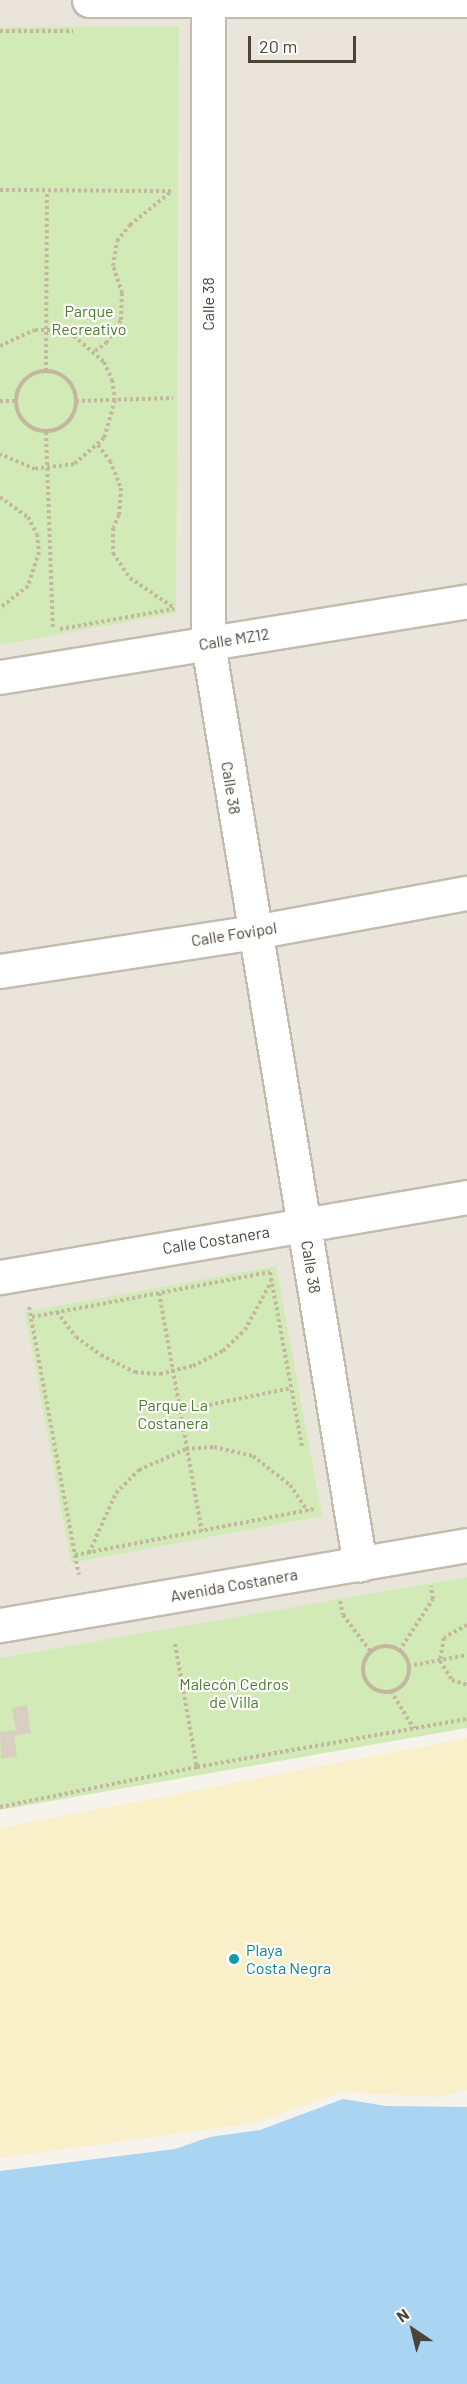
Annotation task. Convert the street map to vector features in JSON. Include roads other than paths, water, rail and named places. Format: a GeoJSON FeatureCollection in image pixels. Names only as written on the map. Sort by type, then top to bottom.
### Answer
{"type":"FeatureCollection","features":[{"type":"Feature","properties":{"kind":"street"},"geometry":{"type":"LineString","coordinates":[[89,0],[208,2],[467,0]]}},
{"type":"Feature","properties":{"kind":"street","name":"Calle 38"},"geometry":{"type":"LineString","coordinates":[[208,2],[208,644],[304,1226],[347,1567]]}},
{"type":"Feature","properties":{"kind":"street","name":"Calle MZ12"},"geometry":{"type":"LineString","coordinates":[[0,677],[467,601]]}},
{"type":"Feature","properties":{"kind":"street","name":"Calle Fovipol"},"geometry":{"type":"LineString","coordinates":[[0,971],[254,932],[467,893]]}},
{"type":"Feature","properties":{"kind":"street","name":"Calle Costanera"},"geometry":{"type":"LineString","coordinates":[[0,1277],[467,1197]]}},
{"type":"Feature","properties":{"kind":"street","name":"Avenida Costanera"},"geometry":{"type":"LineString","coordinates":[[0,1625],[467,1545]]}},
{"type":"Feature","properties":{"kind":"water"},"geometry":{"type":"Polygon","coordinates":[[[343,2099],[386,2106],[467,2107],[467,2384],[0,2384],[0,2171],[175,2149],[210,2137],[260,2130],[343,2099]]]}},
{"type":"Feature","properties":{"kind":"place","name":"Playa Costa Negra"},"geometry":{"type":"Point","coordinates":[234,1959]}},
{"type":"Feature","properties":{"kind":"park label","name":"Parque Recreativo"},"geometry":{"type":"Point","coordinates":[89,320]}},
{"type":"Feature","properties":{"kind":"park label","name":"Parque La Costanera"},"geometry":{"type":"Point","coordinates":[173,1414]}},
{"type":"Feature","properties":{"kind":"park label","name":"Malecón Cedros de Villa"},"geometry":{"type":"Point","coordinates":[234,1693]}}]}
